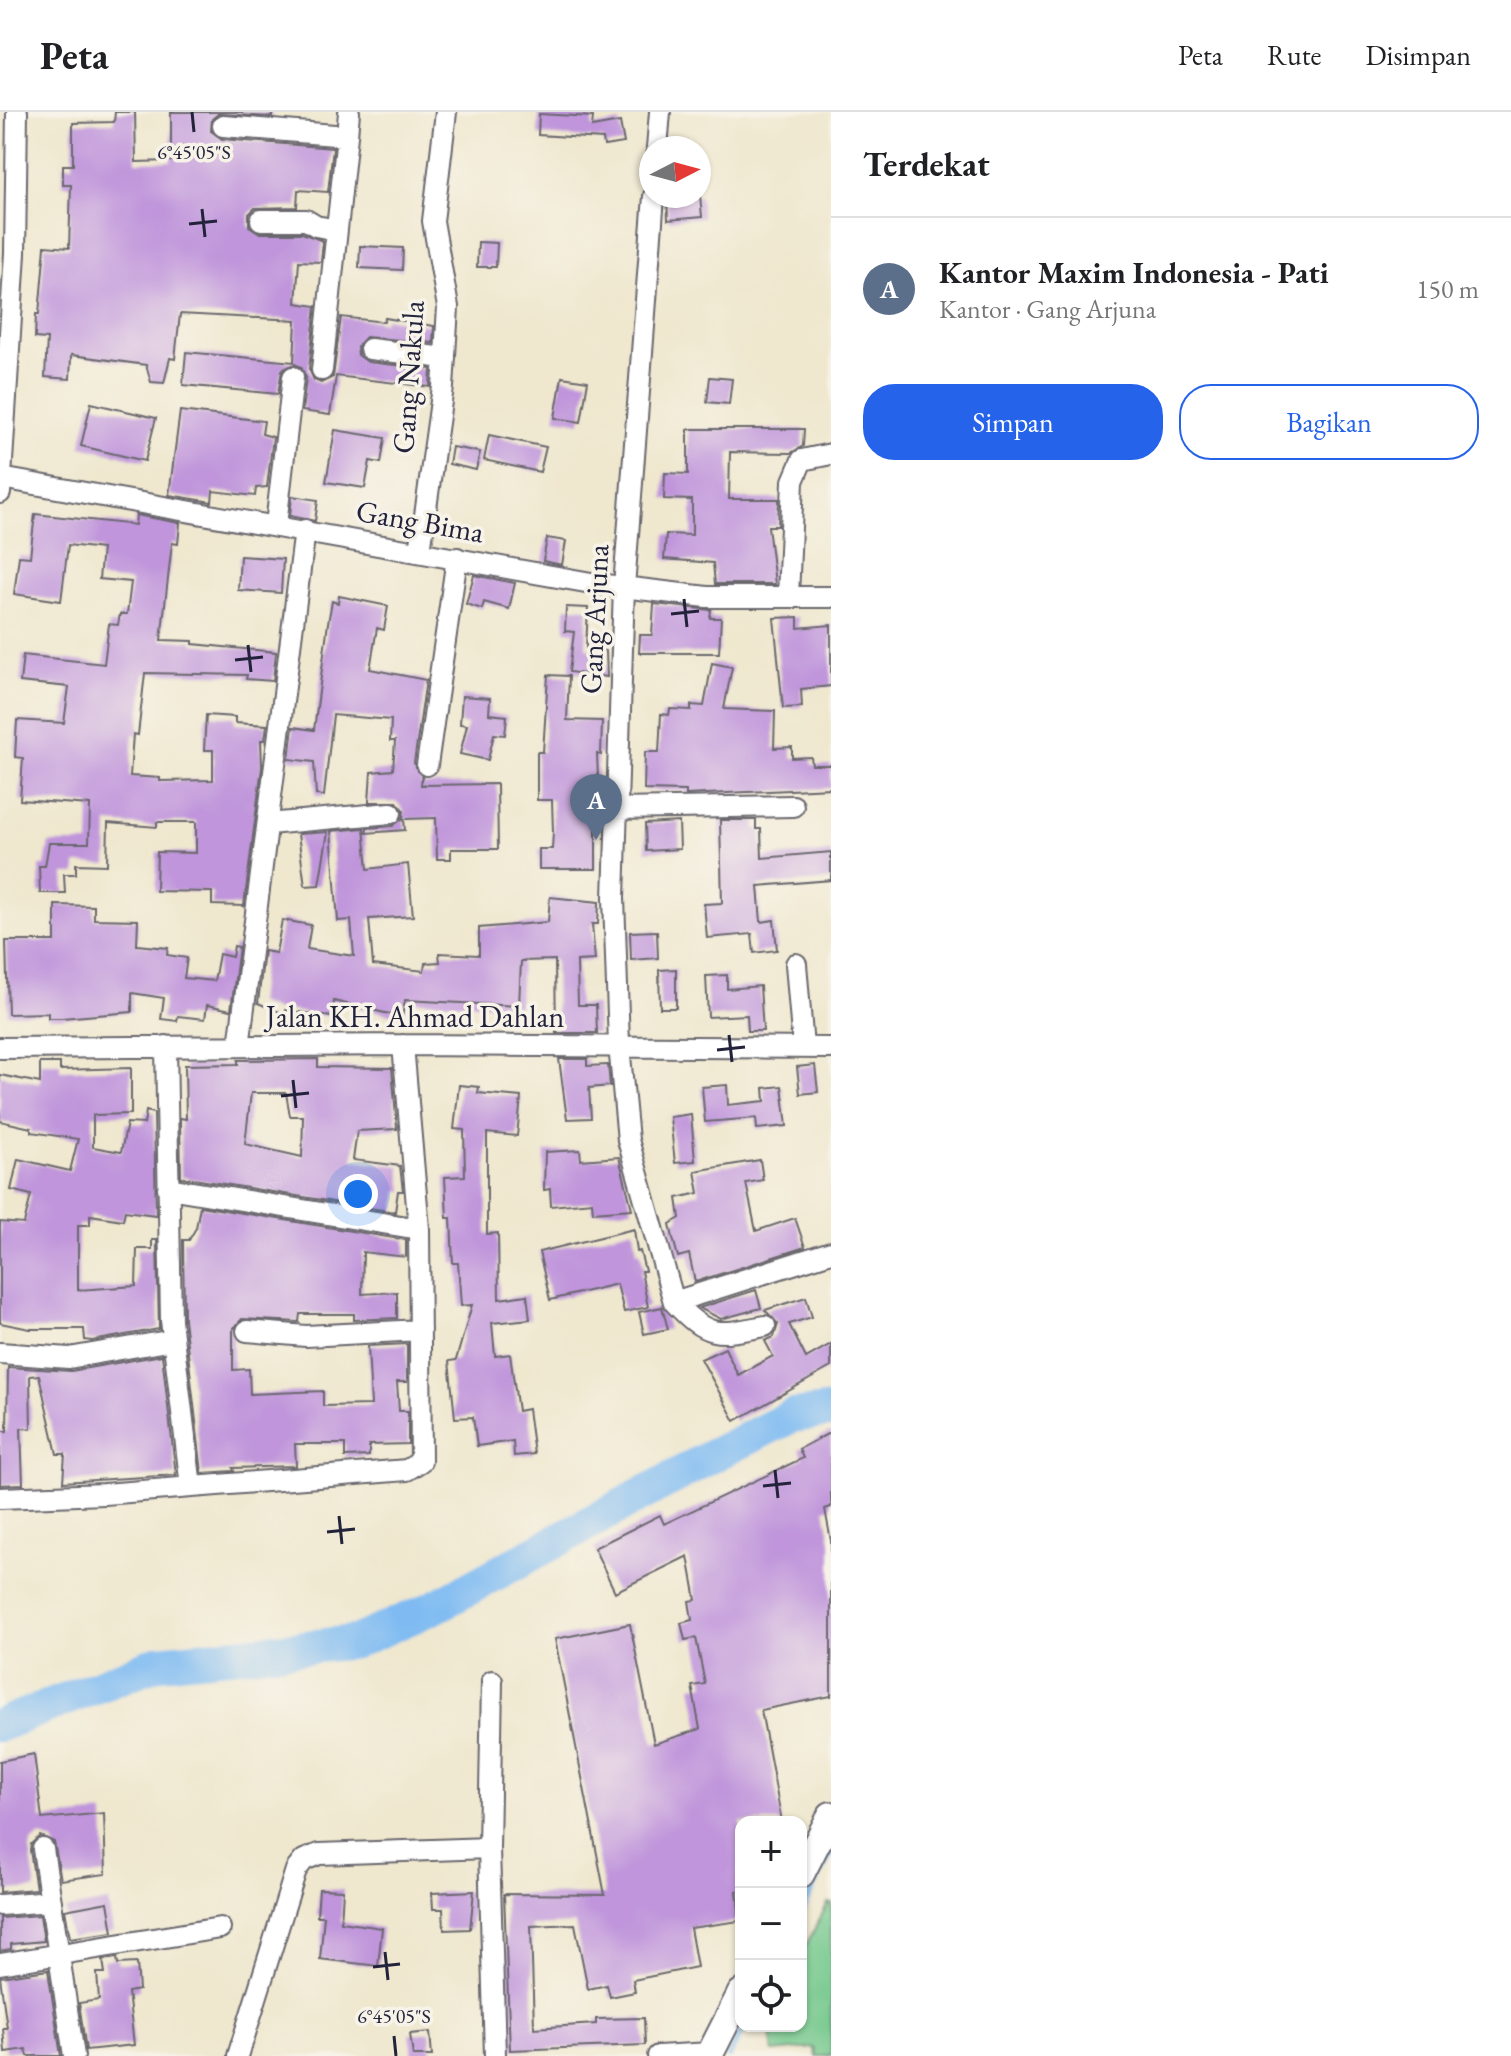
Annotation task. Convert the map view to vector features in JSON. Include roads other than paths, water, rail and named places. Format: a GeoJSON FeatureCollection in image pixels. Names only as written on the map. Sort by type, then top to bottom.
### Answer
{"type":"FeatureCollection","features":[{"type":"Feature","properties":{"kind":"main road"},"geometry":{"type":"LineString","coordinates":[[807,1862],[831,1815]]}},
{"type":"Feature","properties":{"kind":"main road"},"geometry":{"type":"LineString","coordinates":[[710,2054],[735,2005]]}},
{"type":"Feature","properties":{"kind":"street"},"geometry":{"type":"LineString","coordinates":[[0,493],[7,253],[17,112]]}},
{"type":"Feature","properties":{"kind":"street"},"geometry":{"type":"LineString","coordinates":[[322,370],[349,112]]}},
{"type":"Feature","properties":{"kind":"street","name":"Gang Nakula"},"geometry":{"type":"LineString","coordinates":[[420,551],[445,358],[448,300],[433,221],[446,112]]}},
{"type":"Feature","properties":{"kind":"street"},"geometry":{"type":"LineString","coordinates":[[658,136],[660,112]]}},
{"type":"Feature","properties":{"kind":"street"},"geometry":{"type":"LineString","coordinates":[[223,126],[335,132],[347,136]]}},
{"type":"Feature","properties":{"kind":"street","name":"Gang Arjuna"},"geometry":{"type":"LineString","coordinates":[[653,208],[624,587],[614,898],[619,1045],[628,1140],[674,1302]]}},
{"type":"Feature","properties":{"kind":"street"},"geometry":{"type":"LineString","coordinates":[[261,220],[306,220],[316,226],[337,230]]}},
{"type":"Feature","properties":{"kind":"street"},"geometry":{"type":"LineString","coordinates":[[370,349],[445,358]]}},
{"type":"Feature","properties":{"kind":"street"},"geometry":{"type":"LineString","coordinates":[[276,525],[293,377]]}},
{"type":"Feature","properties":{"kind":"street"},"geometry":{"type":"LineString","coordinates":[[788,597],[793,481],[802,460],[831,454]]}},
{"type":"Feature","properties":{"kind":"street","name":"Gang Bima"},"geometry":{"type":"LineString","coordinates":[[1,478],[624,587],[707,597],[831,597]]}},
{"type":"Feature","properties":{"kind":"street"},"geometry":{"type":"LineString","coordinates":[[239,1046],[305,530]]}},
{"type":"Feature","properties":{"kind":"street"},"geometry":{"type":"LineString","coordinates":[[427,765],[457,558]]}},
{"type":"Feature","properties":{"kind":"street"},"geometry":{"type":"LineString","coordinates":[[617,809],[793,806]]}},
{"type":"Feature","properties":{"kind":"street"},"geometry":{"type":"LineString","coordinates":[[268,824],[391,813]]}},
{"type":"Feature","properties":{"kind":"street"},"geometry":{"type":"LineString","coordinates":[[796,964],[803,1047]]}},
{"type":"Feature","properties":{"kind":"street"},"geometry":{"type":"LineString","coordinates":[[0,1498],[191,1487],[416,1467],[422,1455],[419,1229],[403,1045]]}},
{"type":"Feature","properties":{"kind":"street","name":"Jalan KH. Ahmad Dahlan"},"geometry":{"type":"LineString","coordinates":[[0,1048],[619,1045],[831,1048]]}},
{"type":"Feature","properties":{"kind":"street"},"geometry":{"type":"LineString","coordinates":[[166,1046],[173,1340],[191,1487]]}},
{"type":"Feature","properties":{"kind":"street"},"geometry":{"type":"LineString","coordinates":[[168,1188],[419,1229]]}},
{"type":"Feature","properties":{"kind":"street"},"geometry":{"type":"LineString","coordinates":[[765,1326],[718,1335],[701,1329],[674,1302],[831,1252]]}},
{"type":"Feature","properties":{"kind":"street"},"geometry":{"type":"LineString","coordinates":[[247,1331],[306,1336],[420,1330]]}},
{"type":"Feature","properties":{"kind":"street"},"geometry":{"type":"LineString","coordinates":[[0,1353],[69,1358],[173,1340]]}},
{"type":"Feature","properties":{"kind":"street"},"geometry":{"type":"LineString","coordinates":[[492,1681],[489,1848],[495,2056]]}},
{"type":"Feature","properties":{"kind":"street"},"geometry":{"type":"LineString","coordinates":[[238,2056],[296,1870],[304,1860],[319,1854],[489,1848]]}},
{"type":"Feature","properties":{"kind":"street"},"geometry":{"type":"LineString","coordinates":[[43,1849],[74,2056]]}},
{"type":"Feature","properties":{"kind":"street"},"geometry":{"type":"LineString","coordinates":[[0,1905],[51,1901]]}},
{"type":"Feature","properties":{"kind":"street"},"geometry":{"type":"LineString","coordinates":[[0,1964],[59,1957],[220,1928]]}},
{"type":"Feature","properties":{"kind":"street"},"geometry":{"type":"LineString","coordinates":[[658,2056],[710,2054]]}},
{"type":"Feature","properties":{"kind":"waterway"},"geometry":{"type":"LineString","coordinates":[[0,1725],[159,1662],[355,1642],[435,1607],[792,1416],[831,1411]]}},
{"type":"Feature","properties":{"kind":"waterway"},"geometry":{"type":"LineString","coordinates":[[807,1900],[831,1852]]}},
{"type":"Feature","properties":{"kind":"waterway"},"geometry":{"type":"LineString","coordinates":[[729,2056],[741,2032]]}},
{"type":"Feature","properties":{"kind":"place","name":"Kantor Maxim Indonesia - Pati"},"geometry":{"type":"Point","coordinates":[596,840]}}]}
